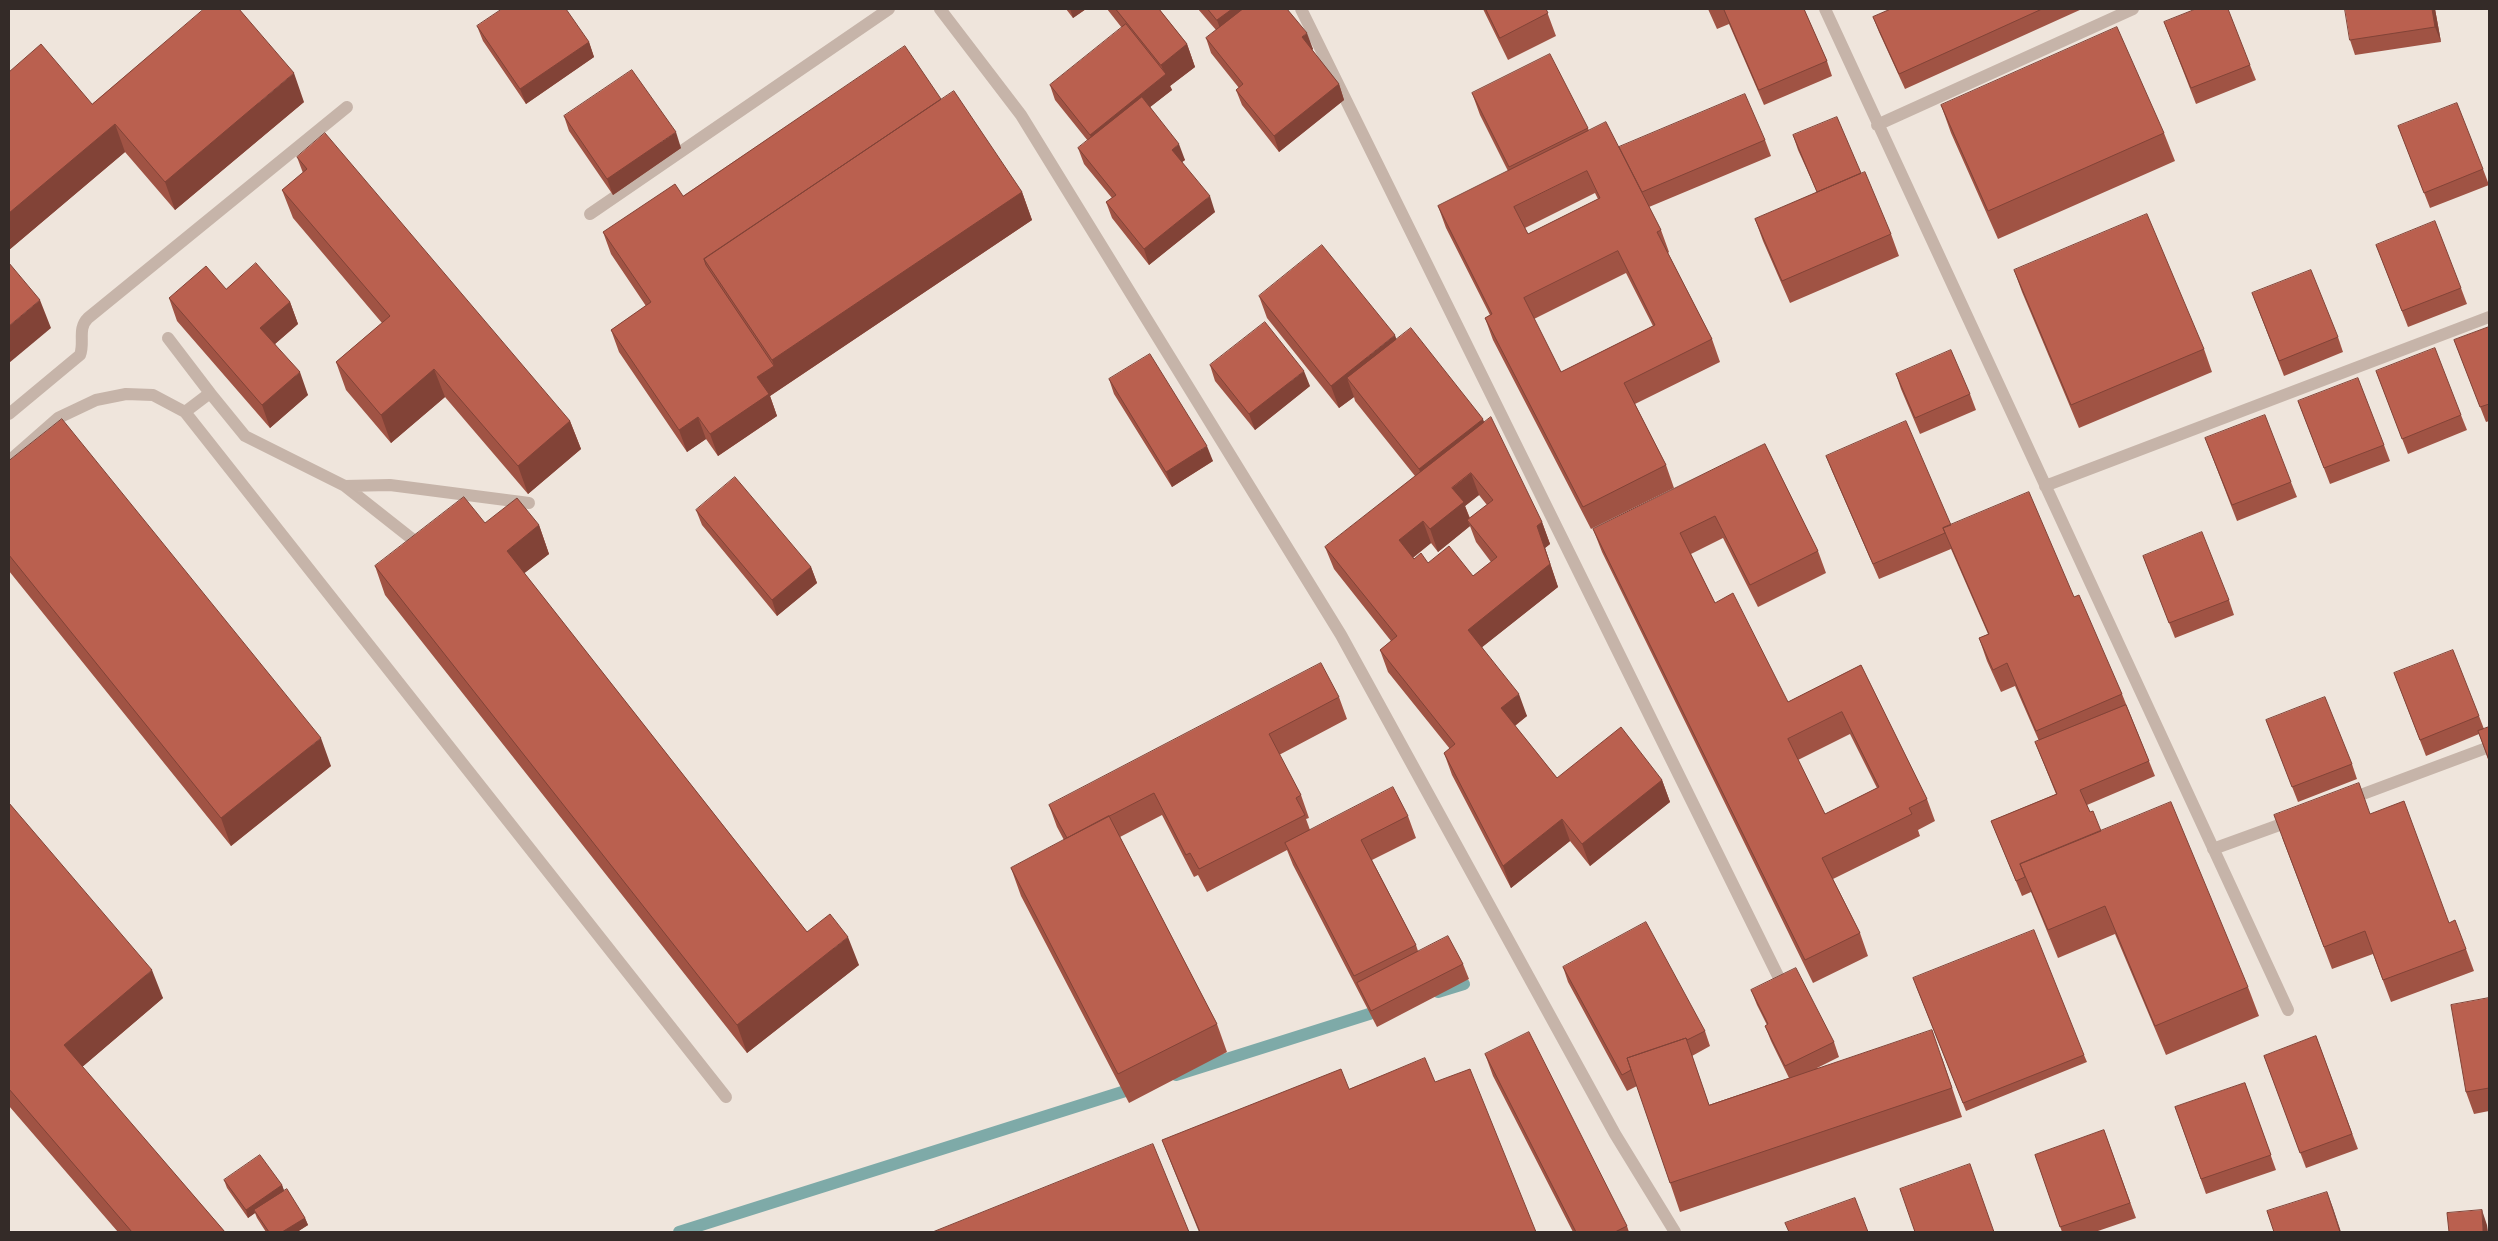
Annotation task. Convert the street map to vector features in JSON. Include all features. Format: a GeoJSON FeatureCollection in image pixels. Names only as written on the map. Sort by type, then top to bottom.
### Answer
{"type":"FeatureCollection","features":[{"type":"Feature","properties":{"kind":"street"},"geometry":{"type":"LineString","coordinates":[[590,214],[889,9]]}},
{"type":"Feature","properties":{"kind":"street"},"geometry":{"type":"LineString","coordinates":[[940,9],[1021,115],[1342,635],[1615,1134],[1675,1232]]}},
{"type":"Feature","properties":{"kind":"street"},"geometry":{"type":"LineString","coordinates":[[1301,9],[1780,980]]}},
{"type":"Feature","properties":{"kind":"street"},"geometry":{"type":"LineString","coordinates":[[1825,9],[1877,125],[2288,1010]]}},
{"type":"Feature","properties":{"kind":"street"},"geometry":{"type":"LineString","coordinates":[[1877,125],[2133,9]]}},
{"type":"Feature","properties":{"kind":"street"},"geometry":{"type":"LineString","coordinates":[[9,414],[80,355],[83,348],[82,329],[88,318],[347,107]]}},
{"type":"Feature","properties":{"kind":"street"},"geometry":{"type":"LineString","coordinates":[[2045,486],[2489,317]]}},
{"type":"Feature","properties":{"kind":"street"},"geometry":{"type":"LineString","coordinates":[[168,338],[245,436],[344,486],[421,546]]}},
{"type":"Feature","properties":{"kind":"street"},"geometry":{"type":"LineString","coordinates":[[185,412],[210,393]]}},
{"type":"Feature","properties":{"kind":"street"},"geometry":{"type":"LineString","coordinates":[[9,461],[58,418],[96,400],[126,394],[153,395],[185,412],[726,1097]]}},
{"type":"Feature","properties":{"kind":"street"},"geometry":{"type":"LineString","coordinates":[[344,486],[390,485],[529,504]]}},
{"type":"Feature","properties":{"kind":"street"},"geometry":{"type":"LineString","coordinates":[[2333,805],[2489,747]]}},
{"type":"Feature","properties":{"kind":"street"},"geometry":{"type":"LineString","coordinates":[[2213,849],[2305,815]]}},
{"type":"Feature","properties":{"kind":"building"},"geometry":{"type":"Polygon","coordinates":[[[204,9],[239,9],[294,73],[165,182],[115,124],[9,213],[9,72],[41,44],[92,104],[204,9]]]}},
{"type":"Feature","properties":{"kind":"building"},"geometry":{"type":"Polygon","coordinates":[[[502,9],[566,9],[589,42],[520,89],[477,26],[502,9]]]}},
{"type":"Feature","properties":{"kind":"building"},"geometry":{"type":"Polygon","coordinates":[[[1116,9],[1159,9],[1187,44],[1161,65],[1116,9]]]}},
{"type":"Feature","properties":{"kind":"building"},"geometry":{"type":"Polygon","coordinates":[[[1208,9],[1232,9],[1217,20],[1208,9]]]}},
{"type":"Feature","properties":{"kind":"building"},"geometry":{"type":"Polygon","coordinates":[[[1243,9],[1287,9],[1307,33],[1302,37],[1339,84],[1274,136],[1236,90],[1243,84],[1206,38],[1243,9]]]}},
{"type":"Feature","properties":{"kind":"building"},"geometry":{"type":"Polygon","coordinates":[[[1486,9],[1546,9],[1548,13],[1500,38],[1486,9]]]}},
{"type":"Feature","properties":{"kind":"building"},"geometry":{"type":"Polygon","coordinates":[[[1724,9],[1804,9],[1827,61],[1759,90],[1724,9]]]}},
{"type":"Feature","properties":{"kind":"building"},"geometry":{"type":"Polygon","coordinates":[[[1891,9],[2042,9],[1899,74],[1873,17],[1891,9]]]}},
{"type":"Feature","properties":{"kind":"building"},"geometry":{"type":"Polygon","coordinates":[[[2196,9],[2228,9],[2250,65],[2191,88],[2164,22],[2196,9]]]}},
{"type":"Feature","properties":{"kind":"building"},"geometry":{"type":"Polygon","coordinates":[[[2345,9],[2432,9],[2435,27],[2350,40],[2345,9]]]}},
{"type":"Feature","properties":{"kind":"building"},"geometry":{"type":"Polygon","coordinates":[[[1126,24],[1166,74],[1090,135],[1050,85],[1126,24]]]}},
{"type":"Feature","properties":{"kind":"building"},"geometry":{"type":"Polygon","coordinates":[[[2117,27],[2164,133],[1988,211],[1941,105],[2117,27]]]}},
{"type":"Feature","properties":{"kind":"building"},"geometry":{"type":"Polygon","coordinates":[[[905,46],[941,99],[704,259],[706,265],[774,366],[757,377],[769,394],[710,434],[698,417],[679,430],[611,330],[651,302],[603,232],[675,184],[683,196],[905,46]]]}},
{"type":"Feature","properties":{"kind":"building"},"geometry":{"type":"Polygon","coordinates":[[[1550,54],[1588,128],[1509,167],[1472,93],[1550,54]]]}},
{"type":"Feature","properties":{"kind":"building"},"geometry":{"type":"Polygon","coordinates":[[[632,70],[676,132],[607,179],[564,116],[632,70]]]}},
{"type":"Feature","properties":{"kind":"building"},"geometry":{"type":"Polygon","coordinates":[[[954,91],[1022,192],[772,360],[704,259],[954,91]]]}},
{"type":"Feature","properties":{"kind":"building"},"geometry":{"type":"Polygon","coordinates":[[[1745,94],[1765,140],[1642,192],[1619,147],[1745,94]]]}},
{"type":"Feature","properties":{"kind":"building"},"geometry":{"type":"Polygon","coordinates":[[[1142,97],[1179,144],[1172,150],[1210,196],[1144,249],[1106,202],[1116,195],[1078,148],[1142,97]]]}},
{"type":"Feature","properties":{"kind":"building"},"geometry":{"type":"Polygon","coordinates":[[[2457,103],[2483,169],[2424,193],[2398,126],[2457,103]]]}},
{"type":"Feature","properties":{"kind":"building"},"geometry":{"type":"Polygon","coordinates":[[[1837,117],[1861,173],[1817,192],[1793,135],[1837,117]]]}},
{"type":"Feature","properties":{"kind":"building"},"geometry":{"type":"Polygon","coordinates":[[[1606,122],[1661,230],[1657,232],[1712,339],[1624,383],[1666,465],[1583,507],[1485,318],[1492,314],[1438,206],[1606,122]],[[1587,171],[1514,207],[1528,234],[1600,198],[1587,171]],[[1618,251],[1524,298],[1561,372],[1655,325],[1618,251]]]}},
{"type":"Feature","properties":{"kind":"building"},"geometry":{"type":"Polygon","coordinates":[[[325,133],[570,421],[518,466],[434,369],[381,415],[336,362],[390,316],[282,190],[307,169],[297,157],[325,133]]]}},
{"type":"Feature","properties":{"kind":"building"},"geometry":{"type":"Polygon","coordinates":[[[1865,172],[1891,234],[1782,281],[1755,219],[1865,172]]]}},
{"type":"Feature","properties":{"kind":"building"},"geometry":{"type":"Polygon","coordinates":[[[2147,214],[2204,349],[2071,405],[2014,270],[2147,214]]]}},
{"type":"Feature","properties":{"kind":"building"},"geometry":{"type":"Polygon","coordinates":[[[2435,221],[2461,288],[2402,311],[2376,245],[2435,221]]]}},
{"type":"Feature","properties":{"kind":"building"},"geometry":{"type":"Polygon","coordinates":[[[1322,245],[1395,335],[1331,386],[1259,296],[1322,245]]]}},
{"type":"Feature","properties":{"kind":"building"},"geometry":{"type":"Polygon","coordinates":[[[9,263],[40,300],[9,326],[9,263]]]}},
{"type":"Feature","properties":{"kind":"building"},"geometry":{"type":"Polygon","coordinates":[[[256,263],[290,302],[260,328],[300,372],[262,405],[169,298],[206,266],[226,289],[256,263]]]}},
{"type":"Feature","properties":{"kind":"building"},"geometry":{"type":"Polygon","coordinates":[[[2311,270],[2338,337],[2279,361],[2252,293],[2311,270]]]}},
{"type":"Feature","properties":{"kind":"building"},"geometry":{"type":"Polygon","coordinates":[[[1265,322],[1304,371],[1249,414],[1210,365],[1265,322]]]}},
{"type":"Feature","properties":{"kind":"building"},"geometry":{"type":"Polygon","coordinates":[[[2489,327],[2489,404],[2480,407],[2454,340],[2489,327]]]}},
{"type":"Feature","properties":{"kind":"building"},"geometry":{"type":"Polygon","coordinates":[[[1411,328],[1483,419],[1419,469],[1347,378],[1411,328]]]}},
{"type":"Feature","properties":{"kind":"building"},"geometry":{"type":"Polygon","coordinates":[[[2435,348],[2461,415],[2402,439],[2376,371],[2435,348]]]}},
{"type":"Feature","properties":{"kind":"building"},"geometry":{"type":"Polygon","coordinates":[[[1951,350],[1970,394],[1915,418],[1896,374],[1951,350]]]}},
{"type":"Feature","properties":{"kind":"building"},"geometry":{"type":"Polygon","coordinates":[[[1150,354],[1207,446],[1166,472],[1109,379],[1150,354]]]}},
{"type":"Feature","properties":{"kind":"building"},"geometry":{"type":"Polygon","coordinates":[[[2358,378],[2384,445],[2324,468],[2298,401],[2358,378]]]}},
{"type":"Feature","properties":{"kind":"building"},"geometry":{"type":"Polygon","coordinates":[[[2265,415],[2291,482],[2232,505],[2205,438],[2265,415]]]}},
{"type":"Feature","properties":{"kind":"building"},"geometry":{"type":"Polygon","coordinates":[[[1491,417],[1542,522],[1537,526],[1550,564],[1468,630],[1519,694],[1501,708],[1557,778],[1621,727],[1662,780],[1582,844],[1562,819],[1503,866],[1444,753],[1455,744],[1380,650],[1397,636],[1325,547],[1491,417]],[[1471,473],[1452,488],[1464,502],[1430,529],[1423,521],[1399,540],[1414,559],[1421,553],[1428,563],[1449,546],[1473,576],[1497,557],[1467,520],[1493,500],[1471,473]]]}},
{"type":"Feature","properties":{"kind":"building"},"geometry":{"type":"Polygon","coordinates":[[[62,419],[321,738],[221,818],[9,555],[9,461],[62,419]]]}},
{"type":"Feature","properties":{"kind":"building"},"geometry":{"type":"Polygon","coordinates":[[[1906,421],[1951,525],[1943,528],[1945,533],[1873,564],[1826,456],[1906,421]]]}},
{"type":"Feature","properties":{"kind":"building"},"geometry":{"type":"Polygon","coordinates":[[[1765,444],[1818,551],[1750,585],[1715,516],[1680,533],[1715,603],[1733,593],[1788,702],[1861,665],[1927,799],[1909,808],[1912,814],[1822,858],[1860,933],[1805,960],[1593,529],[1765,444]],[[1842,712],[1788,739],[1825,814],[1879,787],[1842,712]]]}},
{"type":"Feature","properties":{"kind":"building"},"geometry":{"type":"Polygon","coordinates":[[[735,477],[811,567],[772,600],[696,510],[735,477]]]}},
{"type":"Feature","properties":{"kind":"building"},"geometry":{"type":"Polygon","coordinates":[[[2029,492],[2074,597],[2079,595],[2122,694],[2036,731],[2007,663],[1993,670],[1979,638],[1989,634],[1943,528],[2029,492]]]}},
{"type":"Feature","properties":{"kind":"building"},"geometry":{"type":"Polygon","coordinates":[[[464,497],[485,523],[517,498],[539,525],[507,551],[807,932],[830,914],[848,937],[737,1025],[375,566],[464,497]]]}},
{"type":"Feature","properties":{"kind":"building"},"geometry":{"type":"Polygon","coordinates":[[[2202,532],[2229,600],[2169,623],[2143,556],[2202,532]]]}},
{"type":"Feature","properties":{"kind":"building"},"geometry":{"type":"Polygon","coordinates":[[[2453,650],[2479,716],[2420,740],[2394,673],[2453,650]]]}},
{"type":"Feature","properties":{"kind":"building"},"geometry":{"type":"Polygon","coordinates":[[[1321,663],[1339,697],[1269,734],[1301,795],[1296,798],[1305,815],[1199,869],[1190,853],[1186,855],[1154,793],[1067,838],[1049,805],[1321,663]]]}},
{"type":"Feature","properties":{"kind":"building"},"geometry":{"type":"Polygon","coordinates":[[[2325,697],[2352,764],[2292,787],[2266,720],[2325,697]]]}},
{"type":"Feature","properties":{"kind":"building"},"geometry":{"type":"Polygon","coordinates":[[[2126,705],[2149,761],[2080,790],[2090,812],[2093,811],[2101,831],[2020,864],[2025,877],[2016,881],[1991,821],[2057,794],[2035,742],[2126,705]]]}},
{"type":"Feature","properties":{"kind":"building"},"geometry":{"type":"Polygon","coordinates":[[[2489,727],[2489,760],[2478,731],[2489,727]]]}},
{"type":"Feature","properties":{"kind":"building"},"geometry":{"type":"Polygon","coordinates":[[[2359,783],[2370,814],[2404,801],[2449,923],[2455,920],[2466,949],[2383,980],[2365,931],[2324,947],[2274,815],[2359,783]]]}},
{"type":"Feature","properties":{"kind":"building"},"geometry":{"type":"Polygon","coordinates":[[[1393,787],[1408,816],[1361,840],[1416,945],[1354,976],[1285,843],[1393,787]]]}},
{"type":"Feature","properties":{"kind":"building"},"geometry":{"type":"Polygon","coordinates":[[[2171,802],[2248,987],[2155,1026],[2105,906],[2048,930],[2020,864],[2171,802]]]}},
{"type":"Feature","properties":{"kind":"building"},"geometry":{"type":"Polygon","coordinates":[[[9,803],[152,970],[64,1045],[225,1232],[132,1232],[9,1089],[9,803]]]}},
{"type":"Feature","properties":{"kind":"building"},"geometry":{"type":"Polygon","coordinates":[[[1109,816],[1217,1024],[1118,1074],[1011,868],[1109,816]]]}},
{"type":"Feature","properties":{"kind":"building"},"geometry":{"type":"Polygon","coordinates":[[[1646,922],[1705,1031],[1687,1040],[1686,1038],[1627,1058],[1631,1070],[1622,1075],[1563,967],[1646,922]]]}},
{"type":"Feature","properties":{"kind":"building"},"geometry":{"type":"Polygon","coordinates":[[[2034,930],[2084,1055],[1963,1103],[1913,978],[2034,930]]]}},
{"type":"Feature","properties":{"kind":"building"},"geometry":{"type":"Polygon","coordinates":[[[1448,936],[1463,964],[1371,1011],[1357,983],[1448,936]]]}},
{"type":"Feature","properties":{"kind":"building"},"geometry":{"type":"Polygon","coordinates":[[[1796,968],[1834,1042],[1785,1066],[1765,1026],[1768,1024],[1751,990],[1796,968]]]}},
{"type":"Feature","properties":{"kind":"building"},"geometry":{"type":"Polygon","coordinates":[[[2489,998],[2489,1088],[2466,1092],[2451,1005],[2489,998]]]}},
{"type":"Feature","properties":{"kind":"building"},"geometry":{"type":"Polygon","coordinates":[[[1932,1030],[1952,1088],[1670,1183],[1627,1058],[1686,1038],[1709,1105],[1932,1030]]]}},
{"type":"Feature","properties":{"kind":"building"},"geometry":{"type":"Polygon","coordinates":[[[1529,1032],[1627,1226],[1615,1232],[1576,1232],[1485,1054],[1529,1032]]]}},
{"type":"Feature","properties":{"kind":"building"},"geometry":{"type":"Polygon","coordinates":[[[2316,1036],[2352,1134],[2300,1153],[2264,1056],[2316,1036]]]}},
{"type":"Feature","properties":{"kind":"building"},"geometry":{"type":"Polygon","coordinates":[[[1425,1058],[1435,1082],[1470,1069],[1536,1232],[1200,1232],[1162,1140],[1341,1069],[1349,1089],[1425,1058]]]}},
{"type":"Feature","properties":{"kind":"building"},"geometry":{"type":"Polygon","coordinates":[[[2245,1083],[2271,1155],[2201,1179],[2175,1107],[2245,1083]]]}},
{"type":"Feature","properties":{"kind":"building"},"geometry":{"type":"Polygon","coordinates":[[[2104,1130],[2130,1203],[2060,1227],[2035,1155],[2104,1130]]]}},
{"type":"Feature","properties":{"kind":"building"},"geometry":{"type":"Polygon","coordinates":[[[1153,1144],[1189,1232],[933,1232],[1153,1144]]]}},
{"type":"Feature","properties":{"kind":"building"},"geometry":{"type":"Polygon","coordinates":[[[260,1155],[282,1185],[246,1210],[224,1180],[260,1155]]]}},
{"type":"Feature","properties":{"kind":"building"},"geometry":{"type":"Polygon","coordinates":[[[1970,1164],[1994,1232],[1915,1232],[1900,1189],[1970,1164]]]}},
{"type":"Feature","properties":{"kind":"building"},"geometry":{"type":"Polygon","coordinates":[[[287,1189],[305,1218],[282,1232],[269,1232],[254,1210],[287,1189]]]}},
{"type":"Feature","properties":{"kind":"building"},"geometry":{"type":"Polygon","coordinates":[[[2327,1192],[2340,1232],[2274,1232],[2267,1211],[2327,1192]]]}},
{"type":"Feature","properties":{"kind":"building"},"geometry":{"type":"Polygon","coordinates":[[[1855,1198],[1868,1232],[1789,1232],[1785,1223],[1855,1198]]]}},
{"type":"Feature","properties":{"kind":"building"},"geometry":{"type":"Polygon","coordinates":[[[2482,1210],[2483,1232],[2449,1232],[2447,1213],[2482,1210]]]}},
{"type":"Feature","properties":{"kind":"waterway"},"geometry":{"type":"LineString","coordinates":[[1438,992],[1464,984]]}},
{"type":"Feature","properties":{"kind":"waterway"},"geometry":{"type":"LineString","coordinates":[[1176,1075],[1385,1009]]}},
{"type":"Feature","properties":{"kind":"waterway"},"geometry":{"type":"LineString","coordinates":[[679,1232],[1138,1087]]}}]}
